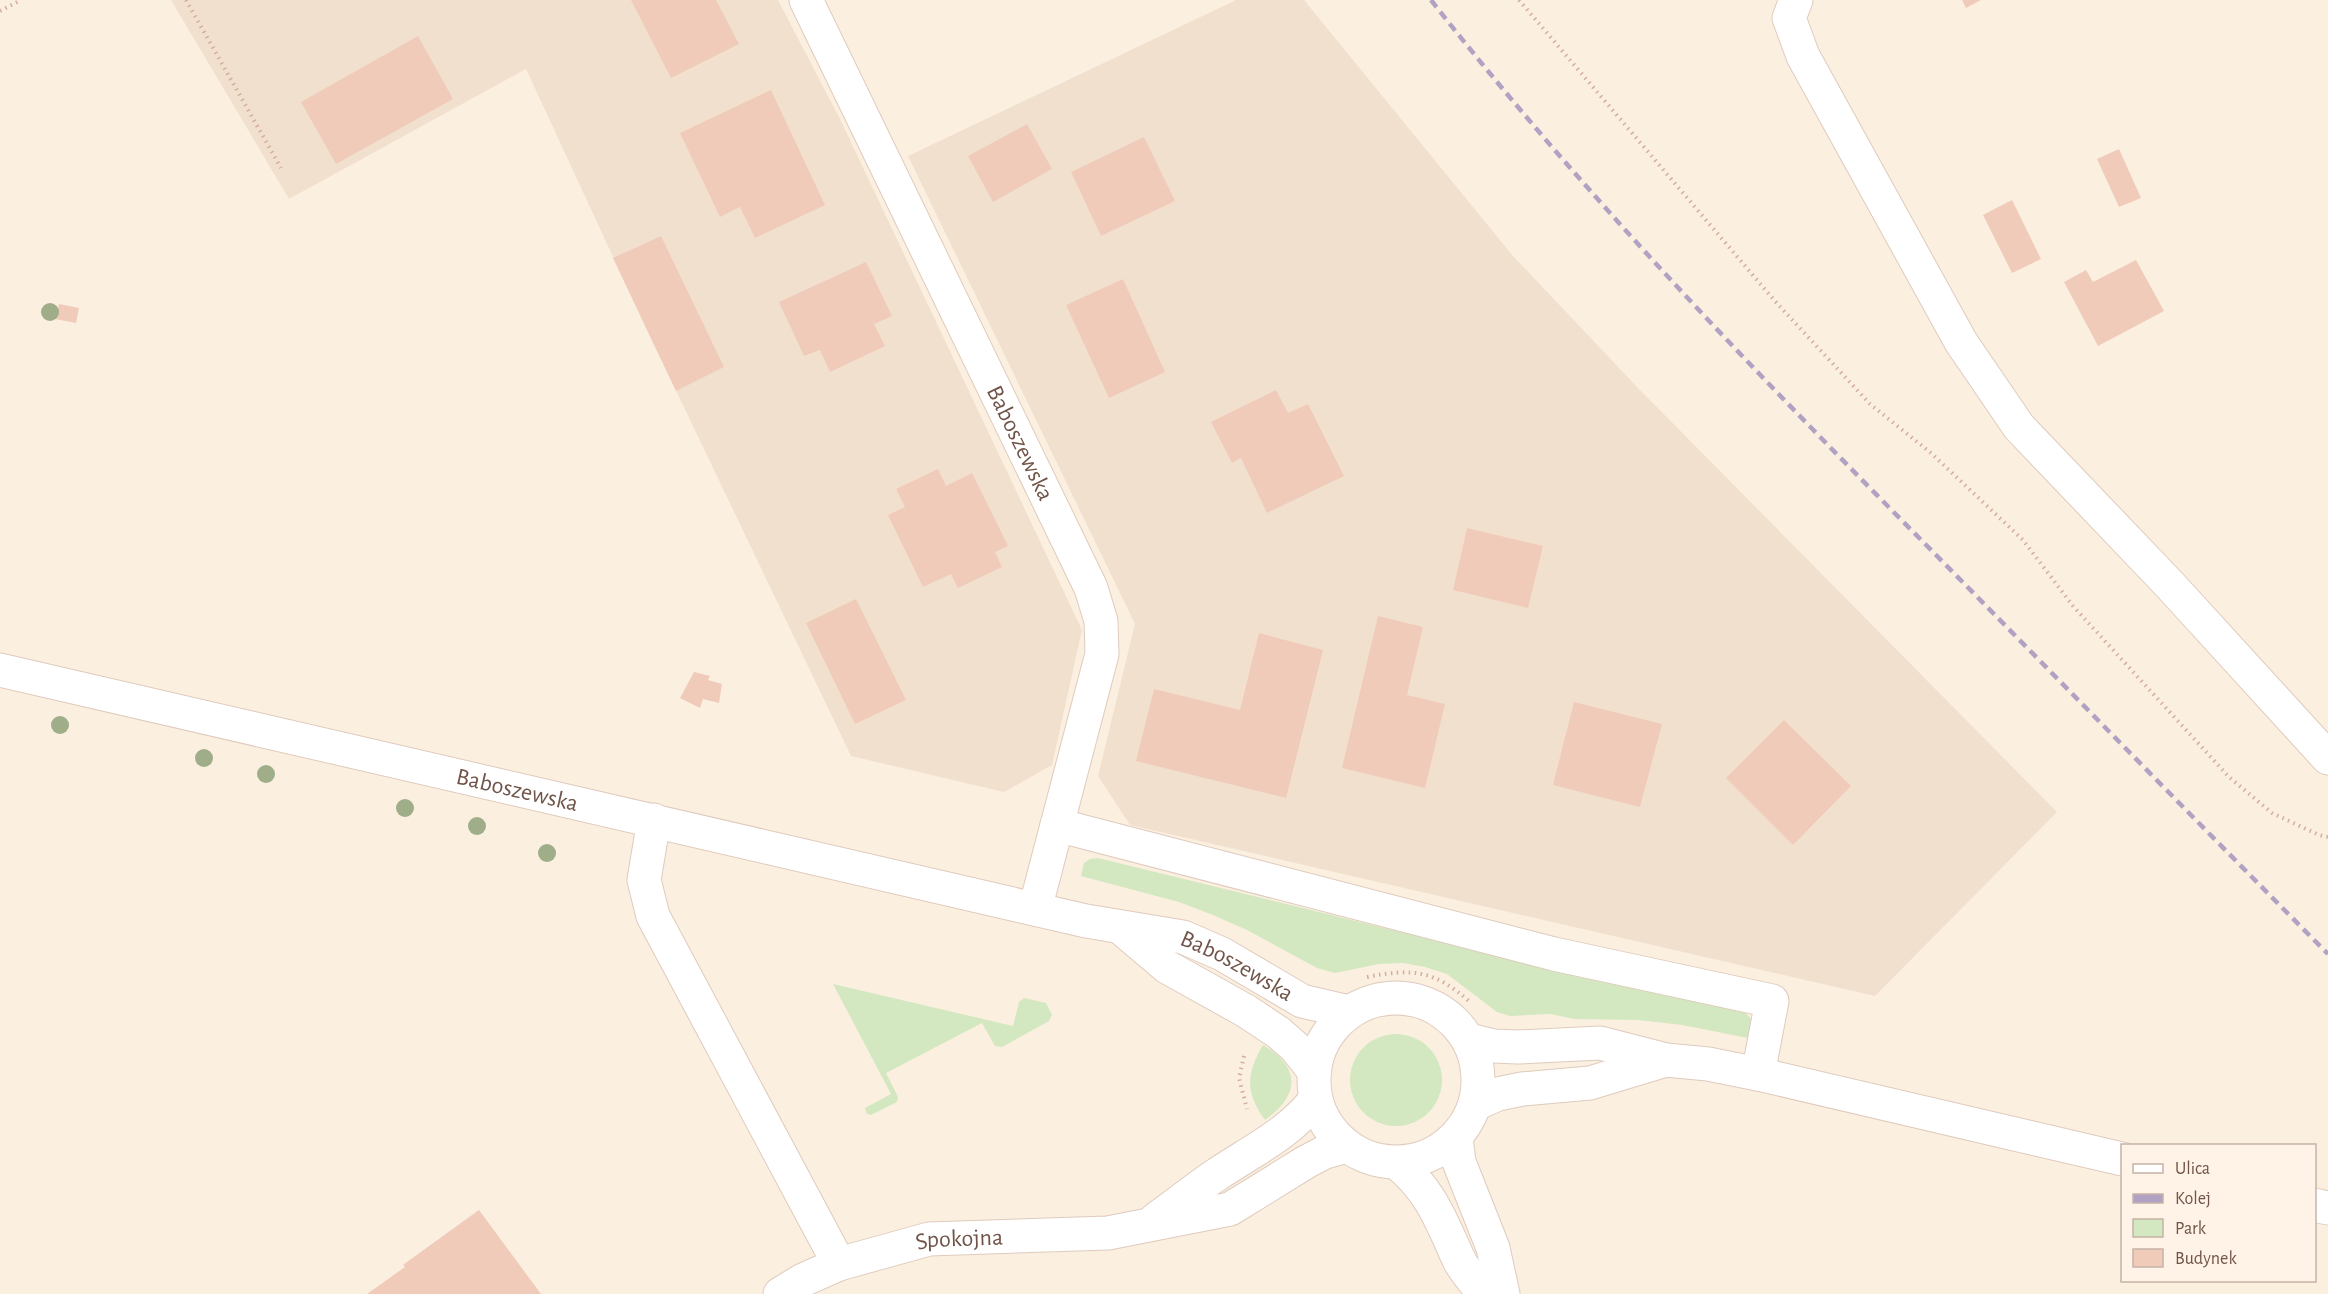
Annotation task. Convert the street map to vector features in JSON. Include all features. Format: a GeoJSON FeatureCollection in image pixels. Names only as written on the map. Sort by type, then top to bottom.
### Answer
{"type":"FeatureCollection","features":[{"type":"Feature","properties":{"kind":"street","name":"Baboszewska"},"geometry":{"type":"LineString","coordinates":[[806,0],[1086,577],[1101,621],[1102,654],[1035,909]]}},
{"type":"Feature","properties":{"kind":"street"},"geometry":{"type":"LineString","coordinates":[[1796,0],[1789,18],[1803,56],[1960,342],[2019,427],[2170,585],[2328,758]]}},
{"type":"Feature","properties":{"kind":"street","name":"Baboszewska"},"geometry":{"type":"LineString","coordinates":[[0,670],[1035,909],[1121,928],[1183,937],[1221,954],[1302,1001],[1349,1012]]}},
{"type":"Feature","properties":{"kind":"street"},"geometry":{"type":"LineString","coordinates":[[654,820],[644,880],[653,916],[839,1264]]}},
{"type":"Feature","properties":{"kind":"street"},"geometry":{"type":"LineString","coordinates":[[1057,825],[1554,954],[1772,1001],[1758,1074]]}},
{"type":"Feature","properties":{"kind":"street","name":"Baboszewska"},"geometry":{"type":"LineString","coordinates":[[1121,928],[1167,967],[1237,1006],[1279,1033],[1296,1048],[1315,1086]]}},
{"type":"Feature","properties":{"kind":"street"},"geometry":{"type":"LineString","coordinates":[[1393,998],[1416,1000],[1437,1008],[1455,1022],[1469,1040],[1477,1061],[1479,1083],[1475,1104],[1468,1122],[1456,1138],[1438,1151],[1419,1160],[1397,1163],[1380,1162],[1362,1156],[1347,1146],[1334,1135],[1324,1121],[1315,1086],[1320,1048],[1332,1028],[1349,1012],[1370,1002],[1393,998]]}},
{"type":"Feature","properties":{"kind":"street"},"geometry":{"type":"LineString","coordinates":[[1469,1040],[1506,1047],[1600,1043],[1665,1060],[1708,1064],[1758,1074],[2121,1159]]}},
{"type":"Feature","properties":{"kind":"street"},"geometry":{"type":"LineString","coordinates":[[1475,1104],[1498,1094],[1522,1089],[1590,1083],[1665,1060]]}},
{"type":"Feature","properties":{"kind":"street","name":"Spokojna"},"geometry":{"type":"LineString","coordinates":[[1149,1224],[1304,1115],[1315,1086]]}},
{"type":"Feature","properties":{"kind":"street"},"geometry":{"type":"LineString","coordinates":[[1456,1138],[1459,1162],[1493,1248],[1503,1294]]}},
{"type":"Feature","properties":{"kind":"street","name":"Spokojna"},"geometry":{"type":"LineString","coordinates":[[780,1294],[803,1280],[839,1264],[929,1239],[1108,1233],[1230,1209],[1306,1162],[1325,1152],[1347,1146]]}},
{"type":"Feature","properties":{"kind":"street"},"geometry":{"type":"LineString","coordinates":[[1397,1163],[1411,1174],[1436,1208],[1460,1263],[1485,1294]]}},
{"type":"Feature","properties":{"kind":"path"},"geometry":{"type":"LineString","coordinates":[[0,11],[21,0]]}},
{"type":"Feature","properties":{"kind":"path"},"geometry":{"type":"LineString","coordinates":[[186,0],[281,168]]}},
{"type":"Feature","properties":{"kind":"path"},"geometry":{"type":"LineString","coordinates":[[1519,0],[1782,309],[1870,404],[1930,453],[2023,540],[2073,606],[2229,777],[2272,813],[2328,837]]}},
{"type":"Feature","properties":{"kind":"shaded area"},"geometry":{"type":"Polygon","coordinates":[[[171,0],[778,0],[841,121],[1082,630],[1052,765],[1004,792],[851,756],[646,328],[526,69],[289,199],[171,0]]]}},
{"type":"Feature","properties":{"kind":"shaded area"},"geometry":{"type":"Polygon","coordinates":[[[1236,0],[1304,0],[1513,256],[1639,389],[2057,812],[1875,996],[1130,825],[1098,776],[1135,624],[908,156],[1236,0]]]}},
{"type":"Feature","properties":{"kind":"green space"},"geometry":{"type":"Polygon","coordinates":[[[1098,858],[1601,981],[1721,1004],[1745,1012],[1754,1028],[1753,1039],[1682,1025],[1638,1020],[1575,1019],[1550,1014],[1510,1016],[1497,1012],[1447,974],[1403,963],[1379,964],[1335,973],[1317,968],[1247,930],[1179,902],[1081,876],[1084,863],[1098,858]]]}},
{"type":"Feature","properties":{"kind":"green space"},"geometry":{"type":"Polygon","coordinates":[[[833,984],[1013,1026],[1019,1002],[1024,998],[1046,1003],[1052,1015],[1049,1021],[1002,1047],[995,1046],[982,1023],[886,1073],[898,1097],[897,1102],[871,1115],[867,1114],[865,1108],[891,1094],[833,984]]]}},
{"type":"Feature","properties":{"kind":"green space"},"geometry":{"type":"Polygon","coordinates":[[[1396,1034],[1414,1038],[1428,1048],[1438,1062],[1442,1080],[1438,1098],[1428,1112],[1414,1122],[1396,1126],[1378,1122],[1364,1112],[1354,1098],[1350,1080],[1354,1062],[1364,1048],[1378,1038],[1396,1034]]]}},
{"type":"Feature","properties":{"kind":"green space"},"geometry":{"type":"Polygon","coordinates":[[[1263,1045],[1284,1062],[1290,1072],[1291,1081],[1290,1091],[1285,1101],[1265,1120],[1254,1101],[1250,1083],[1253,1065],[1263,1045]]]}},
{"type":"Feature","properties":{"kind":"building"},"geometry":{"type":"Polygon","coordinates":[[[631,0],[716,0],[739,44],[671,78],[631,0]]]}},
{"type":"Feature","properties":{"kind":"building"},"geometry":{"type":"Polygon","coordinates":[[[1962,0],[1981,0],[1966,8],[1962,0]]]}},
{"type":"Feature","properties":{"kind":"building"},"geometry":{"type":"Polygon","coordinates":[[[418,36],[453,99],[336,164],[301,102],[418,36]]]}},
{"type":"Feature","properties":{"kind":"building"},"geometry":{"type":"Polygon","coordinates":[[[771,90],[825,205],[755,238],[740,207],[720,217],[680,133],[771,90]]]}},
{"type":"Feature","properties":{"kind":"building"},"geometry":{"type":"Polygon","coordinates":[[[1027,124],[1052,169],[993,202],[968,156],[1027,124]]]}},
{"type":"Feature","properties":{"kind":"building"},"geometry":{"type":"Polygon","coordinates":[[[1144,137],[1175,201],[1101,236],[1071,172],[1144,137]]]}},
{"type":"Feature","properties":{"kind":"building"},"geometry":{"type":"Polygon","coordinates":[[[2119,149],[2141,198],[2119,207],[2097,159],[2119,149]]]}},
{"type":"Feature","properties":{"kind":"building"},"geometry":{"type":"Polygon","coordinates":[[[2012,200],[2041,259],[2012,273],[1983,215],[2012,200]]]}},
{"type":"Feature","properties":{"kind":"building"},"geometry":{"type":"Polygon","coordinates":[[[661,236],[724,367],[676,391],[613,258],[661,236]]]}},
{"type":"Feature","properties":{"kind":"building"},"geometry":{"type":"Polygon","coordinates":[[[2136,260],[2164,311],[2098,346],[2064,282],[2086,270],[2093,282],[2136,260]]]}},
{"type":"Feature","properties":{"kind":"building"},"geometry":{"type":"Polygon","coordinates":[[[866,262],[892,316],[874,324],[885,346],[830,372],[820,350],[804,356],[779,302],[866,262]]]}},
{"type":"Feature","properties":{"kind":"building"},"geometry":{"type":"Polygon","coordinates":[[[1123,279],[1165,372],[1109,398],[1066,305],[1123,279]]]}},
{"type":"Feature","properties":{"kind":"building"},"geometry":{"type":"Polygon","coordinates":[[[59,304],[79,308],[76,323],[55,319],[59,304]]]}},
{"type":"Feature","properties":{"kind":"building"},"geometry":{"type":"Polygon","coordinates":[[[1276,390],[1288,413],[1308,404],[1344,476],[1267,513],[1241,458],[1232,463],[1211,422],[1276,390]]]}},
{"type":"Feature","properties":{"kind":"building"},"geometry":{"type":"Polygon","coordinates":[[[938,469],[946,486],[972,473],[1008,546],[995,552],[1002,567],[958,588],[951,574],[923,587],[888,515],[905,507],[896,489],[938,469]]]}},
{"type":"Feature","properties":{"kind":"building"},"geometry":{"type":"Polygon","coordinates":[[[1467,528],[1543,546],[1528,608],[1453,590],[1467,528]]]}},
{"type":"Feature","properties":{"kind":"building"},"geometry":{"type":"Polygon","coordinates":[[[856,599],[906,700],[855,724],[806,623],[856,599]]]}},
{"type":"Feature","properties":{"kind":"building"},"geometry":{"type":"Polygon","coordinates":[[[1378,616],[1423,627],[1407,695],[1445,704],[1425,788],[1342,768],[1378,616]]]}},
{"type":"Feature","properties":{"kind":"building"},"geometry":{"type":"Polygon","coordinates":[[[1259,633],[1323,650],[1286,798],[1136,761],[1154,689],[1240,710],[1259,633]]]}},
{"type":"Feature","properties":{"kind":"building"},"geometry":{"type":"Polygon","coordinates":[[[694,672],[710,676],[708,680],[722,684],[719,703],[703,699],[700,708],[680,698],[694,672]]]}},
{"type":"Feature","properties":{"kind":"building"},"geometry":{"type":"Polygon","coordinates":[[[1574,702],[1662,724],[1640,807],[1553,785],[1574,702]]]}},
{"type":"Feature","properties":{"kind":"building"},"geometry":{"type":"Polygon","coordinates":[[[1784,720],[1851,786],[1793,845],[1726,778],[1784,720]]]}},
{"type":"Feature","properties":{"kind":"building"},"geometry":{"type":"Polygon","coordinates":[[[479,1210],[541,1294],[367,1294],[405,1267],[403,1265],[407,1262],[479,1210]]]}},
{"type":"Feature","properties":{"kind":"railway"},"geometry":{"type":"LineString","coordinates":[[1431,0],[1550,145],[1675,285],[1870,488],[2328,954]]}}]}
